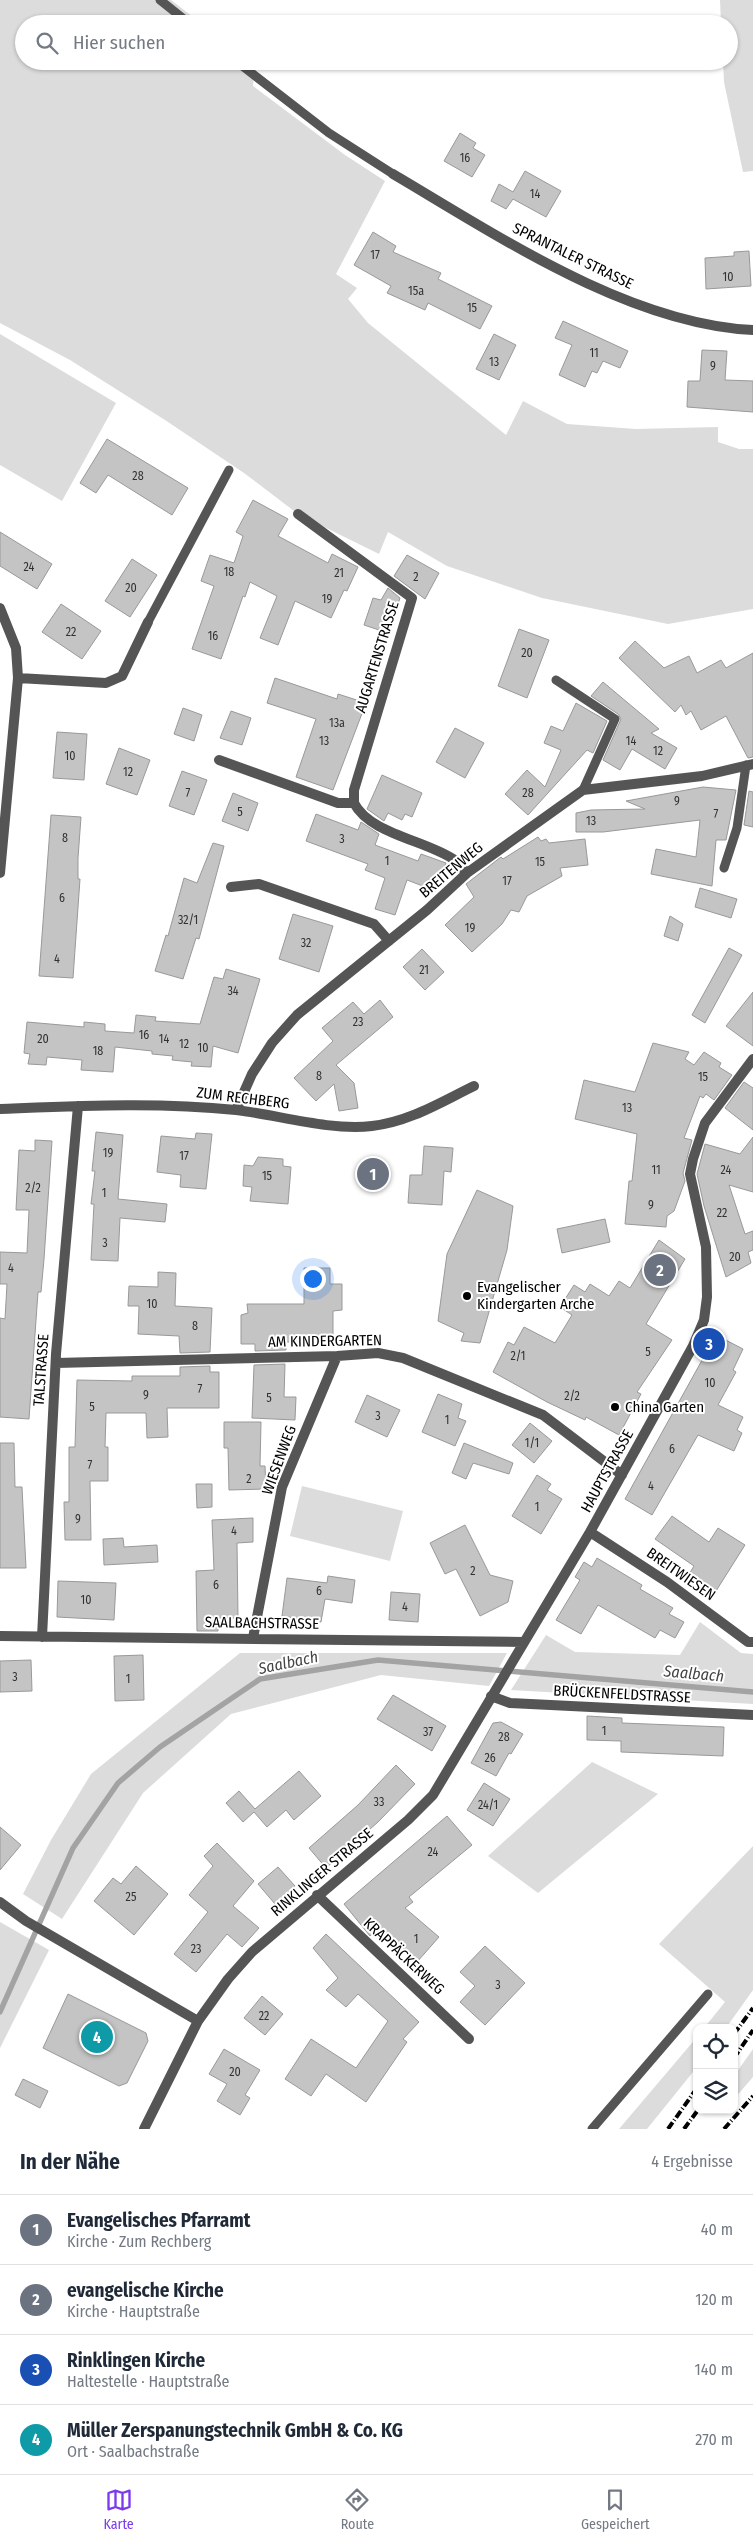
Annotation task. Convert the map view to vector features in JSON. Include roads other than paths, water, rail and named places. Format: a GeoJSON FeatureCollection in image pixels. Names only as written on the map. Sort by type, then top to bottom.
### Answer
{"type":"FeatureCollection","features":[{"type":"Feature","properties":{"kind":"street","name":"SPRANTALER STRASSE"},"geometry":{"type":"LineString","coordinates":[[393,174],[468,218],[595,286],[650,309],[724,328],[753,330]]}},
{"type":"Feature","properties":{"kind":"street","name":"AUGARTENSTRASSE"},"geometry":{"type":"LineString","coordinates":[[298,514],[412,598],[375,714],[354,790],[354,803]]}},
{"type":"Feature","properties":{"kind":"street"},"geometry":{"type":"LineString","coordinates":[[0,608],[16,648],[18,678],[0,873]]}},
{"type":"Feature","properties":{"kind":"street"},"geometry":{"type":"LineString","coordinates":[[18,678],[106,683],[122,676],[148,622]]}},
{"type":"Feature","properties":{"kind":"street"},"geometry":{"type":"LineString","coordinates":[[219,760],[338,803],[354,803],[358,812],[370,822],[454,860],[467,873]]}},
{"type":"Feature","properties":{"kind":"street","name":"BREITENWEG"},"geometry":{"type":"LineString","coordinates":[[236,1110],[252,1074],[272,1043],[297,1015],[427,910],[467,873],[583,790],[702,776],[749,764]]}},
{"type":"Feature","properties":{"kind":"street"},"geometry":{"type":"LineString","coordinates":[[230,887],[259,884],[374,924],[389,941]]}},
{"type":"Feature","properties":{"kind":"street","name":"HAUPTSTRASSE"},"geometry":{"type":"LineString","coordinates":[[521,1645],[590,1532],[678,1376],[704,1320],[707,1297],[706,1247],[693,1195],[690,1174],[704,1123],[753,1059]]}},
{"type":"Feature","properties":{"kind":"street","name":"ZUM RECHBERG"},"geometry":{"type":"LineString","coordinates":[[0,1109],[158,1104],[236,1110],[337,1125],[371,1126],[407,1119],[474,1086]]}},
{"type":"Feature","properties":{"kind":"street","name":"TALSTRASSE"},"geometry":{"type":"LineString","coordinates":[[42,1637],[56,1363],[78,1106]]}},
{"type":"Feature","properties":{"kind":"street","name":"AM KINDERGARTEN"},"geometry":{"type":"LineString","coordinates":[[56,1363],[338,1356],[378,1353],[403,1358],[543,1415],[622,1475]]}},
{"type":"Feature","properties":{"kind":"street","name":"WIESENWEG"},"geometry":{"type":"LineString","coordinates":[[253,1638],[282,1487],[338,1356]]}},
{"type":"Feature","properties":{"kind":"street","name":"BREITWIESEN"},"geometry":{"type":"LineString","coordinates":[[590,1532],[667,1582],[748,1642],[753,1642]]}},
{"type":"Feature","properties":{"kind":"street","name":"SAALBACHSTRASSE"},"geometry":{"type":"LineString","coordinates":[[0,1636],[253,1638],[521,1645]]}},
{"type":"Feature","properties":{"kind":"street","name":"RINKLINGER STRASSE"},"geometry":{"type":"LineString","coordinates":[[144,2129],[198,2021],[228,1979],[252,1952],[317,1895],[408,1820],[433,1795],[521,1645]]}},
{"type":"Feature","properties":{"kind":"street","name":"BRÜCKENFELDSTRASSE"},"geometry":{"type":"LineString","coordinates":[[491,1696],[510,1703],[753,1715]]}},
{"type":"Feature","properties":{"kind":"street","name":"KRAPPÄCKERWEG"},"geometry":{"type":"LineString","coordinates":[[317,1895],[469,2039]]}},
{"type":"Feature","properties":{"kind":"street"},"geometry":{"type":"LineString","coordinates":[[0,1902],[26,1920],[198,2021]]}},
{"type":"Feature","properties":{"kind":"lane"},"geometry":{"type":"LineString","coordinates":[[160,0],[179,15]]}},
{"type":"Feature","properties":{"kind":"lane"},"geometry":{"type":"LineString","coordinates":[[248,70],[329,133],[393,174]]}},
{"type":"Feature","properties":{"kind":"lane"},"geometry":{"type":"LineString","coordinates":[[148,622],[229,470]]}},
{"type":"Feature","properties":{"kind":"lane"},"geometry":{"type":"LineString","coordinates":[[556,680],[615,719],[583,790]]}},
{"type":"Feature","properties":{"kind":"lane"},"geometry":{"type":"LineString","coordinates":[[724,868],[737,828],[749,764]]}},
{"type":"Feature","properties":{"kind":"lane"},"geometry":{"type":"LineString","coordinates":[[592,2129],[708,1994]]}},
{"type":"Feature","properties":{"kind":"waterway","name":"Saalbach"},"geometry":{"type":"LineString","coordinates":[[0,2012],[73,1848],[118,1783],[160,1747],[260,1679],[378,1660],[753,1692]]}},
{"type":"Feature","properties":{"kind":"railway"},"geometry":{"type":"LineString","coordinates":[[738,2029],[753,2008]]}},
{"type":"Feature","properties":{"kind":"railway"},"geometry":{"type":"LineString","coordinates":[[738,2052],[753,2030]]}},
{"type":"Feature","properties":{"kind":"railway"},"geometry":{"type":"LineString","coordinates":[[668,2129],[693,2094]]}},
{"type":"Feature","properties":{"kind":"railway"},"geometry":{"type":"LineString","coordinates":[[724,2129],[753,2096]]}},
{"type":"Feature","properties":{"kind":"railway"},"geometry":{"type":"LineString","coordinates":[[684,2129],[695,2114]]}},
{"type":"Feature","properties":{"kind":"place","name":"Evangelisches Pfarramt"},"geometry":{"type":"Point","coordinates":[373,1174]}},
{"type":"Feature","properties":{"kind":"place","name":"evangelische Kirche"},"geometry":{"type":"Point","coordinates":[660,1270]}},
{"type":"Feature","properties":{"kind":"place","name":"Evangelischer Kindergarten Arche"},"geometry":{"type":"Point","coordinates":[467,1296]}},
{"type":"Feature","properties":{"kind":"place","name":"Rinklingen Kirche"},"geometry":{"type":"Point","coordinates":[709,1344]}},
{"type":"Feature","properties":{"kind":"place","name":"China Garten"},"geometry":{"type":"Point","coordinates":[615,1407]}},
{"type":"Feature","properties":{"kind":"place","name":"Müller Zerspanungstechnik GmbH & Co. KG"},"geometry":{"type":"Point","coordinates":[97,2037]}}]}
